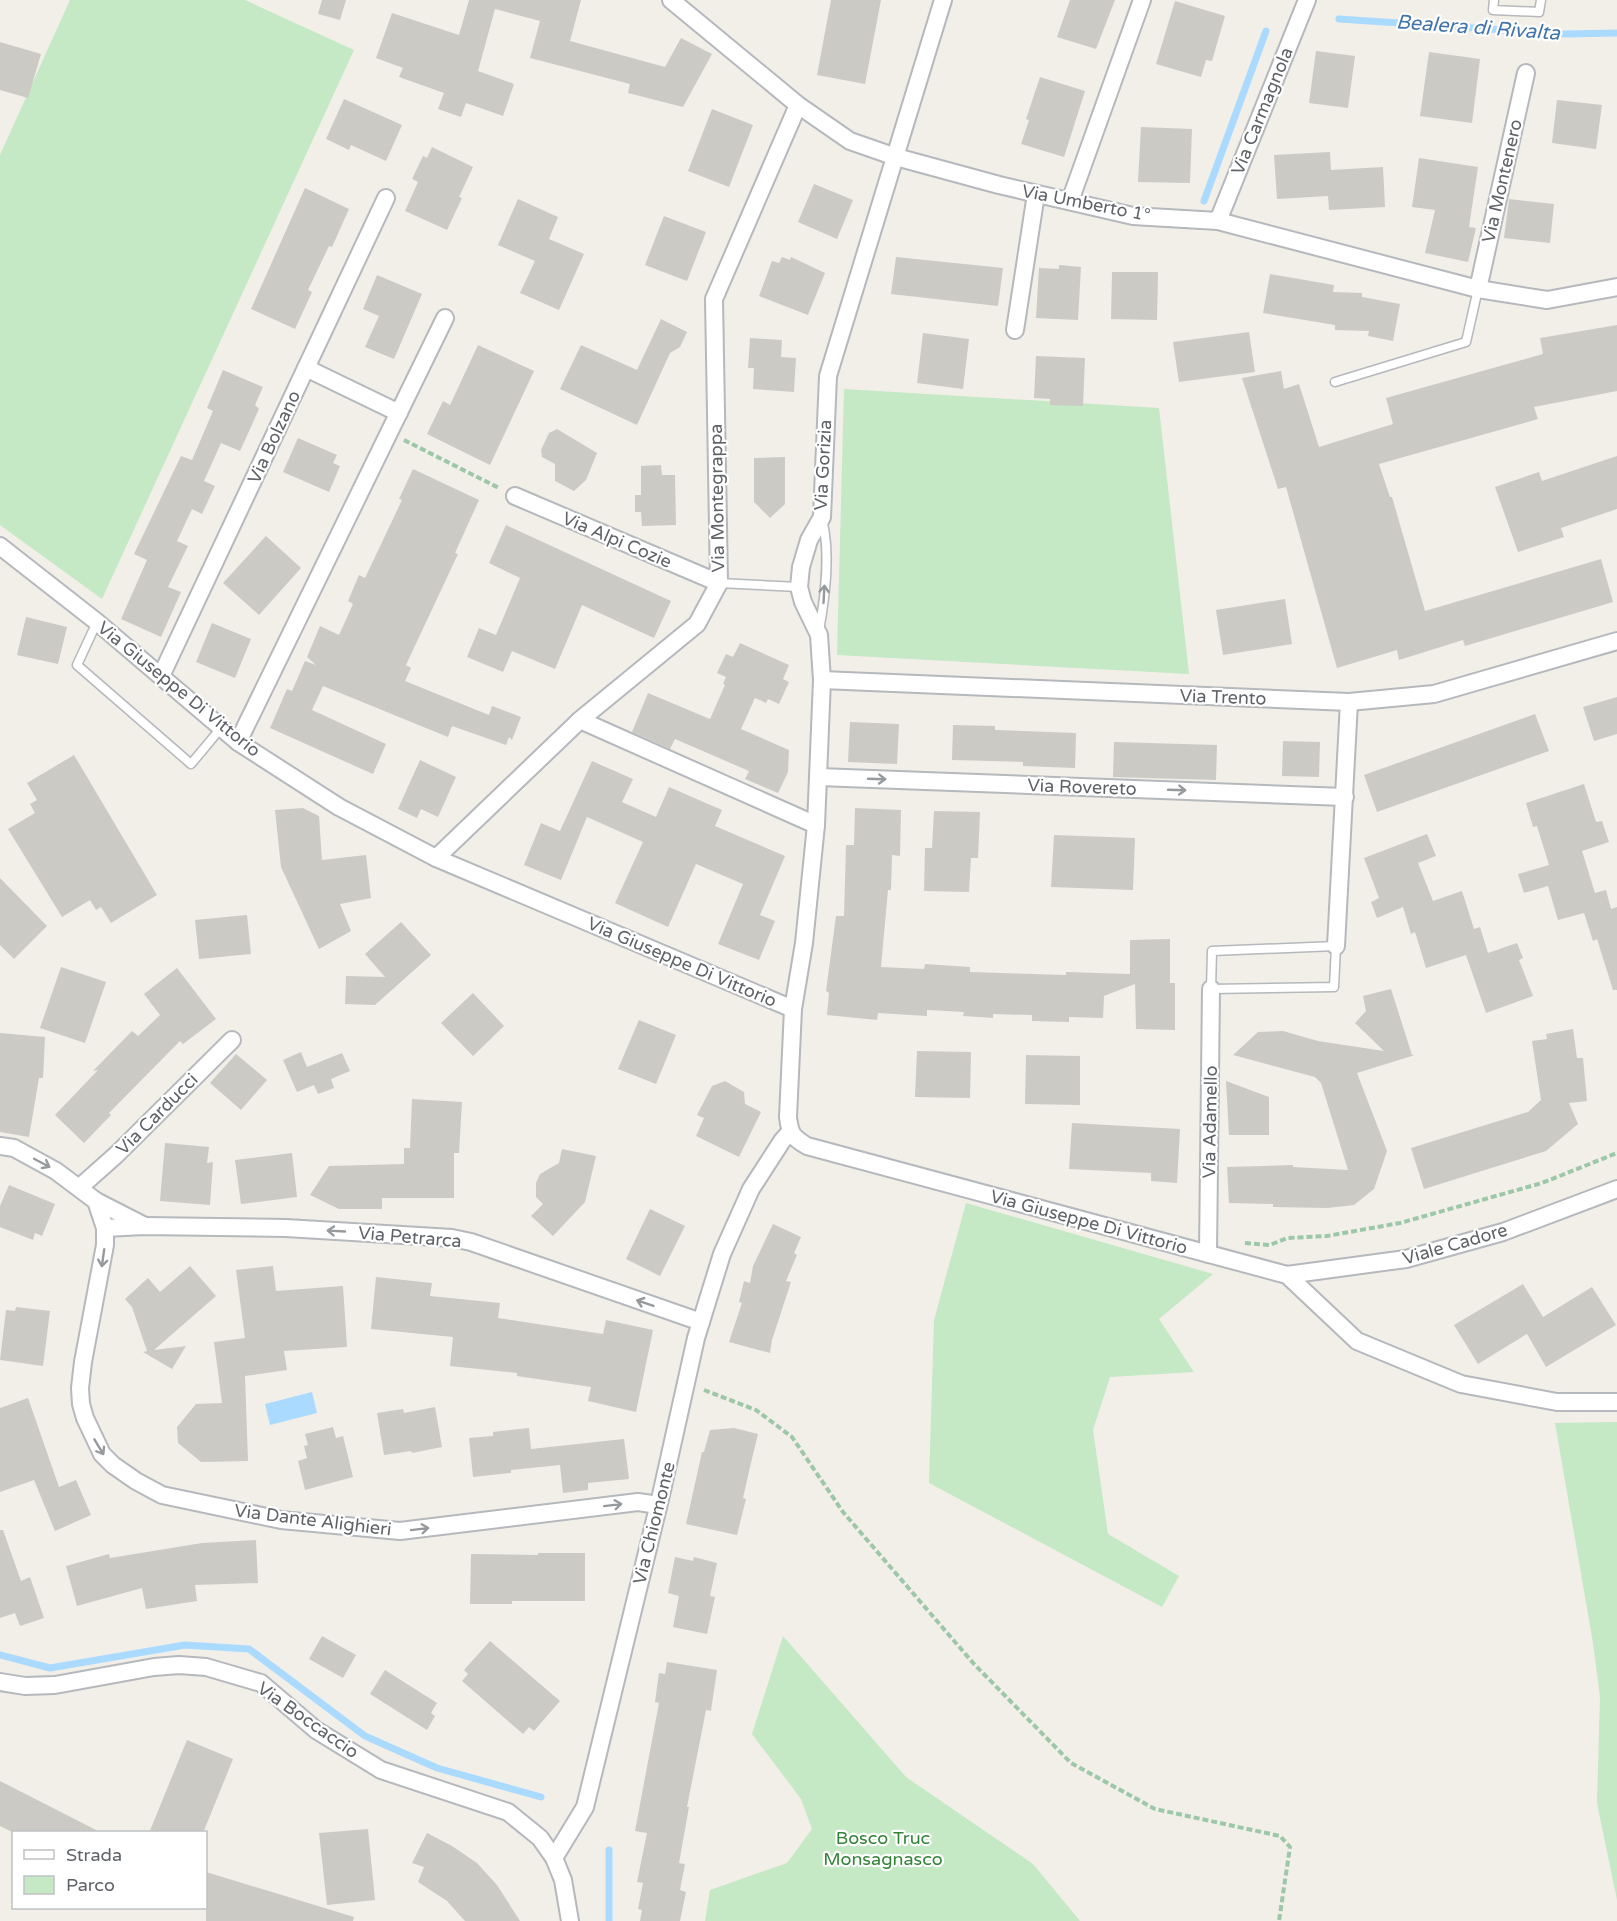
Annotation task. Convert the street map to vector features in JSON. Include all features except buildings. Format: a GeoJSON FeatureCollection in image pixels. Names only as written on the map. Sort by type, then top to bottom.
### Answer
{"type":"FeatureCollection","features":[{"type":"Feature","properties":{"kind":"street","name":"Via Umberto 1°"},"geometry":{"type":"LineString","coordinates":[[671,0],[798,105],[850,141],[896,157],[999,185],[1133,216],[1218,221],[1478,289],[1547,300],[1617,287]]}},
{"type":"Feature","properties":{"kind":"street","name":"Via Gorizia"},"geometry":{"type":"LineString","coordinates":[[793,1009],[804,943],[816,825],[822,680],[819,635],[803,602],[799,587],[805,553],[822,516],[828,376],[943,0]]}},
{"type":"Feature","properties":{"kind":"street"},"geometry":{"type":"LineString","coordinates":[[1070,201],[1142,0]]}},
{"type":"Feature","properties":{"kind":"street","name":"Via Carmagnola"},"geometry":{"type":"LineString","coordinates":[[1218,221],[1307,0]]}},
{"type":"Feature","properties":{"kind":"street","name":"Via Montenero"},"geometry":{"type":"LineString","coordinates":[[1478,289],[1526,73]]}},
{"type":"Feature","properties":{"kind":"street","name":"Via Montegrappa"},"geometry":{"type":"LineString","coordinates":[[436,858],[580,720],[697,624],[719,583],[714,300],[798,105]]}},
{"type":"Feature","properties":{"kind":"street"},"geometry":{"type":"LineString","coordinates":[[1015,330],[1036,194]]}},
{"type":"Feature","properties":{"kind":"street","name":"Via Bolzano"},"geometry":{"type":"LineString","coordinates":[[161,676],[386,198]]}},
{"type":"Feature","properties":{"kind":"street"},"geometry":{"type":"LineString","coordinates":[[238,742],[445,318]]}},
{"type":"Feature","properties":{"kind":"street"},"geometry":{"type":"LineString","coordinates":[[306,368],[399,413]]}},
{"type":"Feature","properties":{"kind":"street","name":"Via Alpi Cozie"},"geometry":{"type":"LineString","coordinates":[[515,496],[719,583]]}},
{"type":"Feature","properties":{"kind":"street","name":"Via Giuseppe Di Vittorio"},"geometry":{"type":"LineString","coordinates":[[0,546],[97,622],[238,742],[339,807],[436,858],[793,1009],[788,1117],[790,1132],[807,1146],[1287,1275],[1357,1341],[1461,1384],[1557,1402],[1617,1402]]}},
{"type":"Feature","properties":{"kind":"street","name":"Via Trento"},"geometry":{"type":"LineString","coordinates":[[822,680],[1349,702],[1434,694],[1617,641]]}},
{"type":"Feature","properties":{"kind":"street"},"geometry":{"type":"LineString","coordinates":[[1336,946],[1349,702]]}},
{"type":"Feature","properties":{"kind":"street"},"geometry":{"type":"LineString","coordinates":[[580,720],[816,825]]}},
{"type":"Feature","properties":{"kind":"street","name":"Via Rovereto"},"geometry":{"type":"LineString","coordinates":[[819,777],[1345,796]]}},
{"type":"Feature","properties":{"kind":"street","name":"Via Adamello"},"geometry":{"type":"LineString","coordinates":[[1208,1254],[1211,989]]}},
{"type":"Feature","properties":{"kind":"street","name":"Via Carducci"},"geometry":{"type":"LineString","coordinates":[[81,1187],[232,1040]]}},
{"type":"Feature","properties":{"kind":"street","name":"Via Chiomonte"},"geometry":{"type":"LineString","coordinates":[[554,1858],[585,1807],[701,1322],[722,1254],[751,1190],[790,1132]]}},
{"type":"Feature","properties":{"kind":"street","name":"Via Dante Alighieri"},"geometry":{"type":"LineString","coordinates":[[0,1146],[14,1148],[56,1171],[81,1187],[96,1201],[105,1228],[103,1261],[83,1362],[81,1404],[102,1454],[113,1465],[162,1495],[281,1520],[400,1532],[638,1502],[658,1505]]}},
{"type":"Feature","properties":{"kind":"street","name":"Viale Cadore"},"geometry":{"type":"LineString","coordinates":[[1287,1275],[1406,1259],[1503,1232],[1617,1189]]}},
{"type":"Feature","properties":{"kind":"street"},"geometry":{"type":"LineString","coordinates":[[96,1201],[144,1226]]}},
{"type":"Feature","properties":{"kind":"street","name":"Via Petrarca"},"geometry":{"type":"LineString","coordinates":[[105,1228],[144,1226],[286,1228],[452,1238],[471,1242],[701,1322]]}},
{"type":"Feature","properties":{"kind":"street","name":"Via Boccaccio"},"geometry":{"type":"LineString","coordinates":[[0,1682],[25,1686],[55,1685],[154,1667],[179,1665],[206,1667],[261,1683],[316,1730],[381,1770],[508,1812],[540,1838],[554,1858]]}},
{"type":"Feature","properties":{"kind":"street"},"geometry":{"type":"LineString","coordinates":[[554,1858],[563,1880],[570,1921]]}},
{"type":"Feature","properties":{"kind":"lane"},"geometry":{"type":"LineString","coordinates":[[1494,0],[1493,10],[1539,12],[1541,0]]}},
{"type":"Feature","properties":{"kind":"lane"},"geometry":{"type":"LineString","coordinates":[[1335,382],[1466,342],[1478,289]]}},
{"type":"Feature","properties":{"kind":"lane"},"geometry":{"type":"LineString","coordinates":[[819,635],[824,603],[826,535],[822,516]]}},
{"type":"Feature","properties":{"kind":"lane"},"geometry":{"type":"LineString","coordinates":[[719,583],[799,587]]}},
{"type":"Feature","properties":{"kind":"lane"},"geometry":{"type":"LineString","coordinates":[[97,622],[77,666],[191,764],[221,728]]}},
{"type":"Feature","properties":{"kind":"lane"},"geometry":{"type":"LineString","coordinates":[[1336,946],[1334,987],[1211,989],[1212,951],[1336,946]]}},
{"type":"Feature","properties":{"kind":"path"},"geometry":{"type":"LineString","coordinates":[[389,433],[515,496]]}},
{"type":"Feature","properties":{"kind":"path"},"geometry":{"type":"LineString","coordinates":[[1239,1242],[1270,1245],[1287,1238],[1327,1236],[1400,1223],[1542,1183],[1617,1153]]}},
{"type":"Feature","properties":{"kind":"path"},"geometry":{"type":"LineString","coordinates":[[686,1384],[756,1410],[792,1437],[843,1512],[974,1664],[1071,1763],[1155,1809],[1280,1836],[1290,1847],[1279,1921]]}},
{"type":"Feature","properties":{"kind":"green space"},"geometry":{"type":"Polygon","coordinates":[[[70,0],[245,0],[354,50],[102,599],[0,525],[0,155],[70,0]]]}},
{"type":"Feature","properties":{"kind":"green space"},"geometry":{"type":"Polygon","coordinates":[[[844,389],[1159,408],[1189,674],[837,655],[844,389]]]}},
{"type":"Feature","properties":{"kind":"green space"},"geometry":{"type":"Polygon","coordinates":[[[966,1203],[1213,1274],[1159,1319],[1194,1372],[1110,1377],[1093,1430],[1108,1534],[1179,1576],[1162,1607],[929,1483],[934,1320],[966,1203]]]}},
{"type":"Feature","properties":{"kind":"green space"},"geometry":{"type":"Polygon","coordinates":[[[1617,1422],[1617,1900],[1597,1803],[1600,1697],[1593,1643],[1555,1423],[1617,1422]]]}},
{"type":"Feature","properties":{"kind":"green space","name":"Bosco Truc Monsagnasco"},"geometry":{"type":"Polygon","coordinates":[[[783,1636],[906,1777],[1033,1864],[1080,1921],[705,1921],[710,1890],[787,1863],[812,1829],[801,1799],[752,1734],[783,1636]]]}},
{"type":"Feature","properties":{"kind":"water"},"geometry":{"type":"Polygon","coordinates":[[[312,1392],[317,1413],[270,1425],[265,1404],[312,1392]]]}},
{"type":"Feature","properties":{"kind":"waterway","name":"Bealera di Rivalta"},"geometry":{"type":"LineString","coordinates":[[1339,19],[1565,34],[1617,33]]}},
{"type":"Feature","properties":{"kind":"waterway","name":"Bealera di Rivalta"},"geometry":{"type":"LineString","coordinates":[[1204,201],[1266,31]]}},
{"type":"Feature","properties":{"kind":"waterway"},"geometry":{"type":"LineString","coordinates":[[0,1655],[50,1668],[185,1645],[249,1649],[365,1736],[437,1768],[541,1797]]}},
{"type":"Feature","properties":{"kind":"waterway"},"geometry":{"type":"LineString","coordinates":[[609,1850],[609,1921]]}}]}
